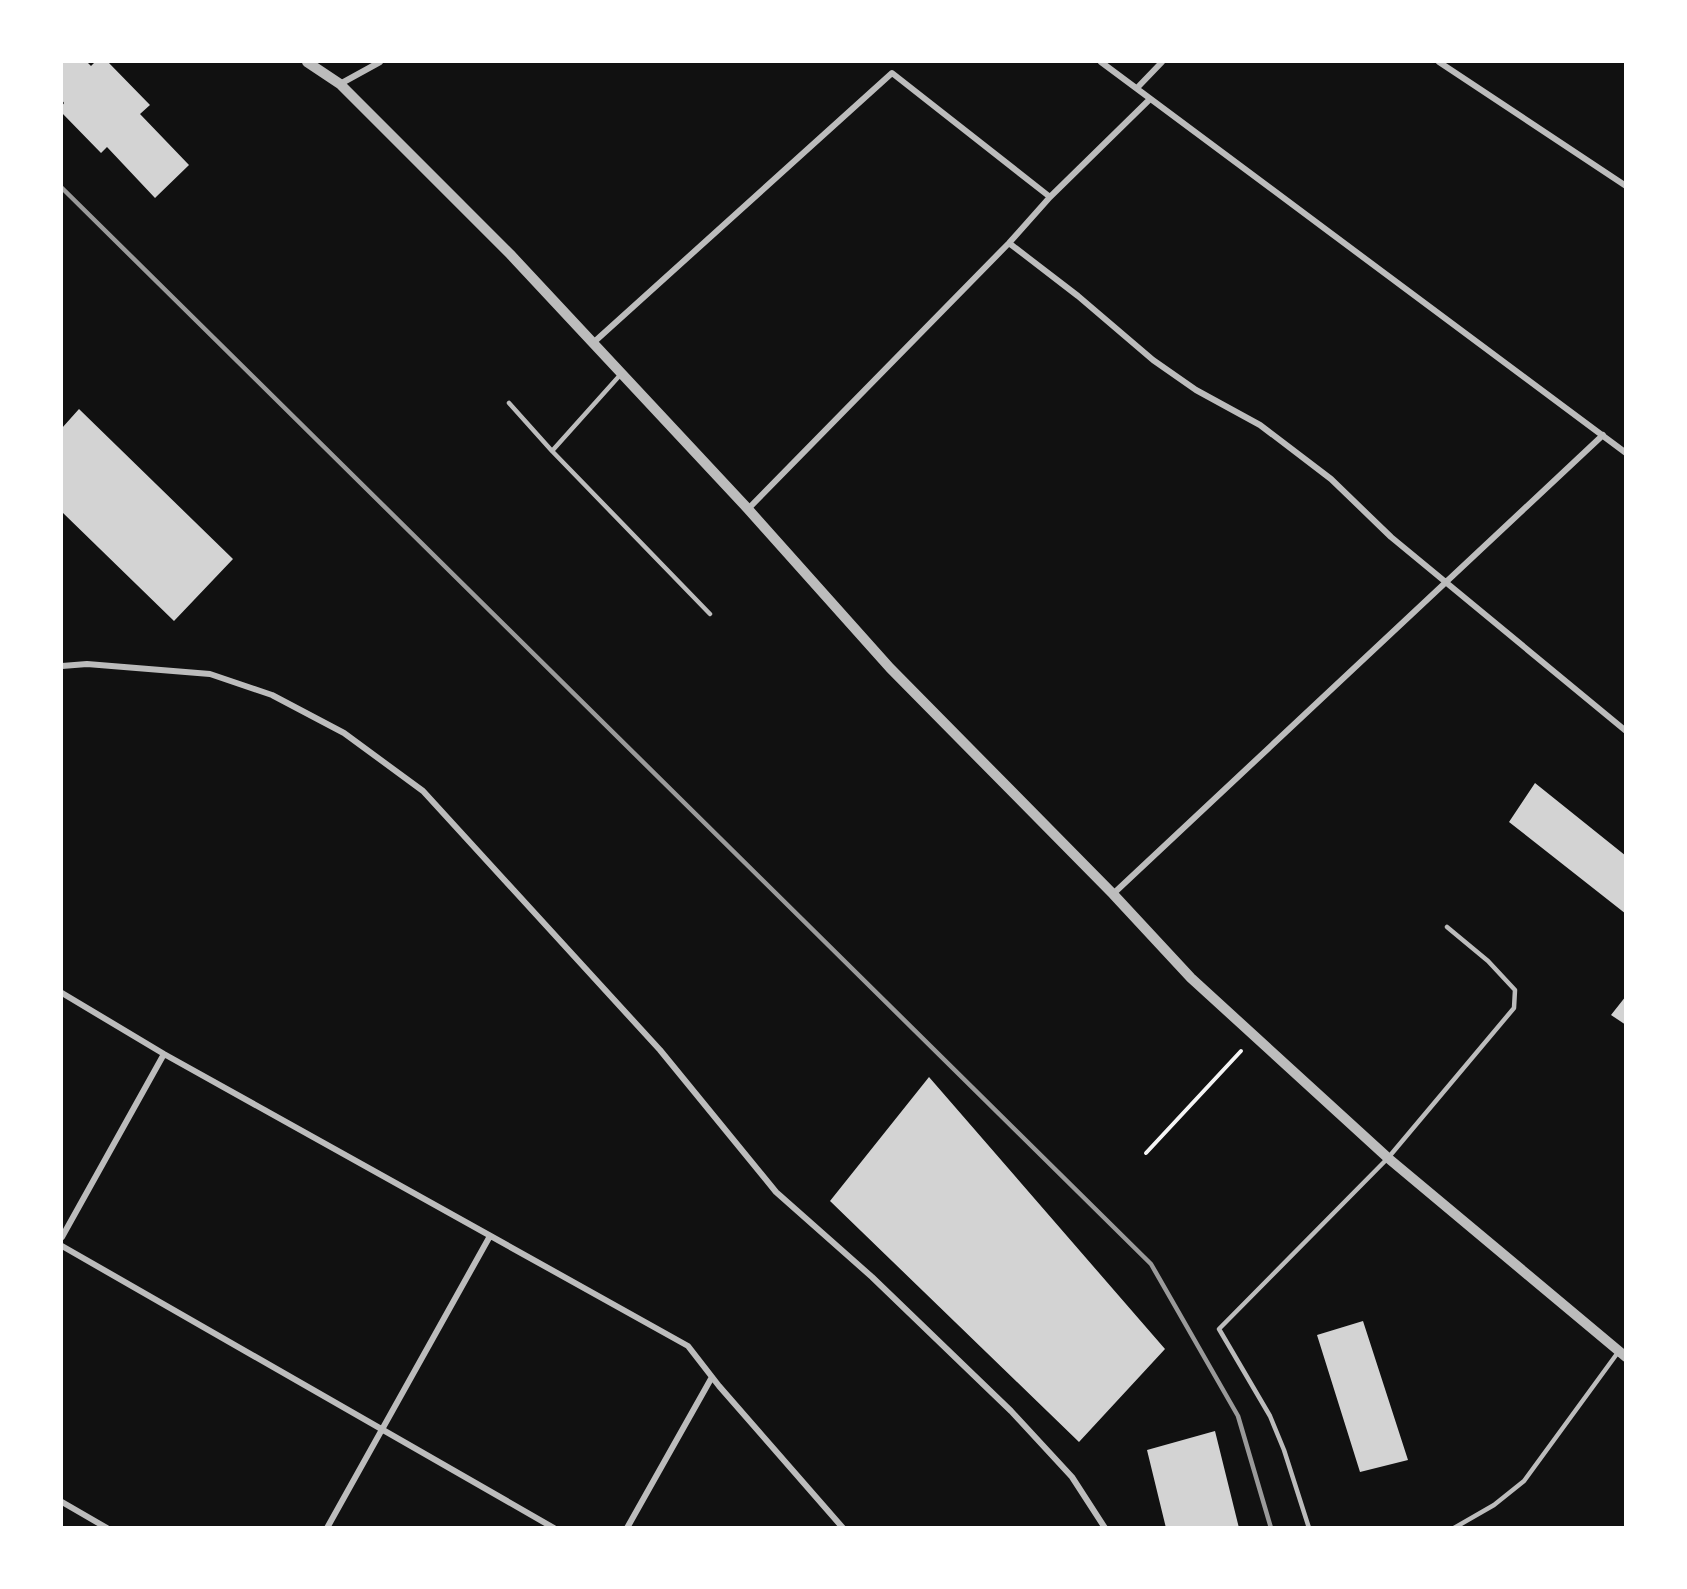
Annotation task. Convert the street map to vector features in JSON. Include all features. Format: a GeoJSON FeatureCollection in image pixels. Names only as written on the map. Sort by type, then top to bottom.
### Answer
{"type":"FeatureCollection","features":[{"type":"Feature","properties":{"kind":"street"},"geometry":{"type":"LineString","coordinates":[[307,62],[340,84],[502,246],[748,509],[890,669],[1113,894],[1191,978],[1388,1158],[1622,1354]]}},
{"type":"Feature","properties":{"kind":"street"},"geometry":{"type":"LineString","coordinates":[[340,84],[380,62]]}},
{"type":"Feature","properties":{"kind":"street"},"geometry":{"type":"LineString","coordinates":[[1101,62],[1626,453]]}},
{"type":"Feature","properties":{"kind":"street"},"geometry":{"type":"LineString","coordinates":[[1137,88],[1162,62]]}},
{"type":"Feature","properties":{"kind":"street"},"geometry":{"type":"LineString","coordinates":[[1439,62],[1626,186]]}},
{"type":"Feature","properties":{"kind":"street"},"geometry":{"type":"LineString","coordinates":[[594,343],[892,73],[1050,196]]}},
{"type":"Feature","properties":{"kind":"street"},"geometry":{"type":"LineString","coordinates":[[748,509],[1009,243],[1050,196],[1150,99]]}},
{"type":"Feature","properties":{"kind":"street"},"geometry":{"type":"LineString","coordinates":[[1009,243],[1078,296],[1153,360],[1196,390],[1260,425],[1331,479],[1390,537],[1626,731]]}},
{"type":"Feature","properties":{"kind":"street"},"geometry":{"type":"LineString","coordinates":[[1113,894],[1603,435]]}},
{"type":"Feature","properties":{"kind":"street"},"geometry":{"type":"LineString","coordinates":[[62,666],[87,664],[210,674],[272,695],[344,733],[423,791],[660,1050],[776,1192],[872,1277],[1011,1411],[1072,1477],[1105,1527]]}},
{"type":"Feature","properties":{"kind":"street"},"geometry":{"type":"LineString","coordinates":[[62,993],[164,1054],[688,1346],[712,1377],[843,1527]]}},
{"type":"Feature","properties":{"kind":"street"},"geometry":{"type":"LineString","coordinates":[[62,1237],[164,1054]]}},
{"type":"Feature","properties":{"kind":"street"},"geometry":{"type":"LineString","coordinates":[[327,1527],[490,1236]]}},
{"type":"Feature","properties":{"kind":"street"},"geometry":{"type":"LineString","coordinates":[[62,1246],[554,1527]]}},
{"type":"Feature","properties":{"kind":"street"},"geometry":{"type":"LineString","coordinates":[[627,1527],[712,1377]]}},
{"type":"Feature","properties":{"kind":"street"},"geometry":{"type":"LineString","coordinates":[[62,1502],[107,1527]]}},
{"type":"Feature","properties":{"kind":"lane"},"geometry":{"type":"LineString","coordinates":[[552,451],[621,374]]}},
{"type":"Feature","properties":{"kind":"lane"},"geometry":{"type":"LineString","coordinates":[[509,403],[552,451],[710,614]]}},
{"type":"Feature","properties":{"kind":"lane"},"geometry":{"type":"LineString","coordinates":[[1309,1527],[1270,1416],[1219,1329],[1388,1158],[1514,1008],[1515,990],[1488,961],[1447,927]]}},
{"type":"Feature","properties":{"kind":"lane"},"geometry":{"type":"LineString","coordinates":[[1454,1527],[1494,1505],[1524,1481],[1622,1354]]}},
{"type":"Feature","properties":{"kind":"path"},"geometry":{"type":"LineString","coordinates":[[1146,1153],[1253,1037]]}},
{"type":"Feature","properties":{"kind":"building"},"geometry":{"type":"Polygon","coordinates":[[[62,62],[87,62],[91,66],[95,62],[108,62],[150,105],[140,114],[189,165],[155,198],[107,147],[101,153],[62,113],[64,103],[62,100],[62,62]]]}},
{"type":"Feature","properties":{"kind":"building"},"geometry":{"type":"Polygon","coordinates":[[[79,409],[233,559],[174,621],[62,512],[62,428],[79,409]]]}},
{"type":"Feature","properties":{"kind":"building"},"geometry":{"type":"Polygon","coordinates":[[[1535,783],[1626,856],[1626,914],[1509,822],[1535,783]]]}},
{"type":"Feature","properties":{"kind":"building"},"geometry":{"type":"Polygon","coordinates":[[[1626,996],[1626,1025],[1611,1015],[1626,996]]]}},
{"type":"Feature","properties":{"kind":"building"},"geometry":{"type":"Polygon","coordinates":[[[929,1077],[1165,1349],[1079,1442],[830,1201],[929,1077]]]}},
{"type":"Feature","properties":{"kind":"building"},"geometry":{"type":"Polygon","coordinates":[[[1363,1321],[1408,1460],[1360,1472],[1317,1335],[1363,1321]]]}},
{"type":"Feature","properties":{"kind":"building"},"geometry":{"type":"Polygon","coordinates":[[[1215,1431],[1239,1528],[1166,1528],[1147,1450],[1215,1431]]]}},
{"type":"Feature","properties":{"kind":"railway"},"geometry":{"type":"LineString","coordinates":[[62,188],[1151,1264],[1238,1416],[1271,1528]]}}]}
